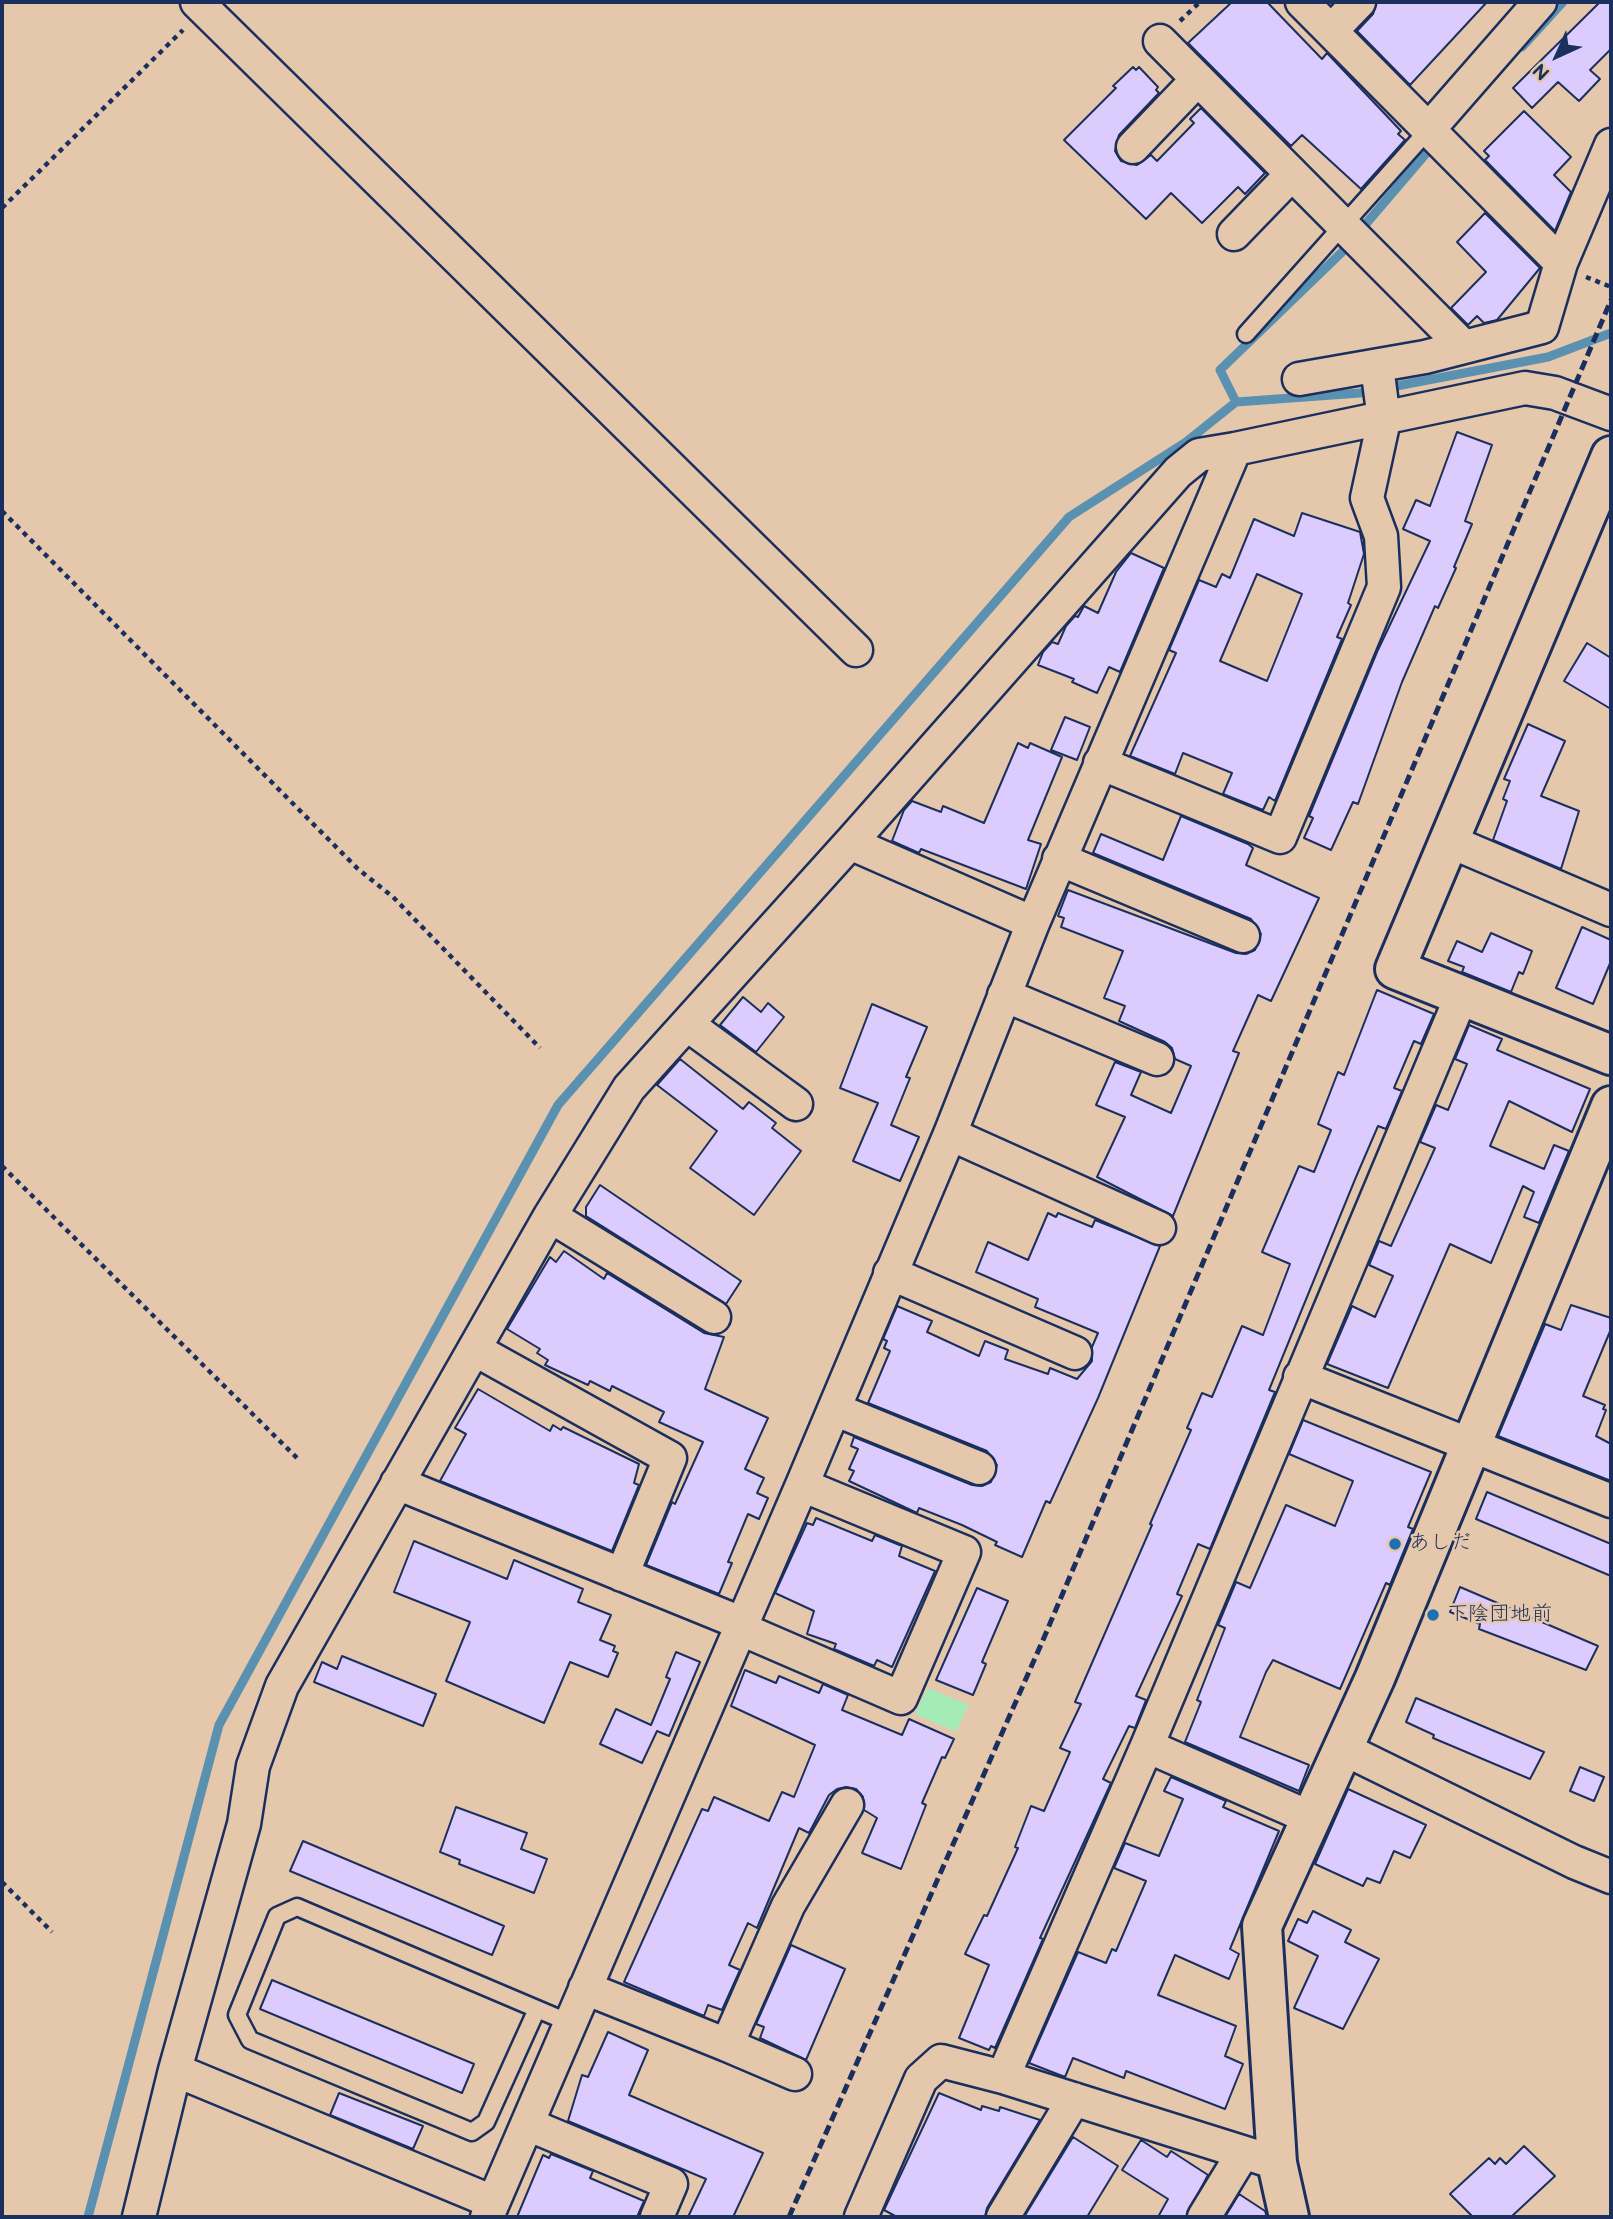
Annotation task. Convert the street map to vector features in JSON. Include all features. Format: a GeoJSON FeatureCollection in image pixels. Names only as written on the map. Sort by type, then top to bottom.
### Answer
{"type":"FeatureCollection","features":[{"type":"Feature","properties":{"kind":"street"},"geometry":{"type":"LineString","coordinates":[[1303,2],[1575,270]]}},
{"type":"Feature","properties":{"kind":"street"},"geometry":{"type":"LineString","coordinates":[[1331,31],[1359,2]]}},
{"type":"Feature","properties":{"kind":"street"},"geometry":{"type":"LineString","coordinates":[[1429,129],[1540,2]]}},
{"type":"Feature","properties":{"kind":"street"},"geometry":{"type":"LineString","coordinates":[[201,5],[856,650]]}},
{"type":"Feature","properties":{"kind":"street"},"geometry":{"type":"LineString","coordinates":[[1160,41],[1464,347]]}},
{"type":"Feature","properties":{"kind":"street"},"geometry":{"type":"LineString","coordinates":[[1133,146],[1198,79]]}},
{"type":"Feature","properties":{"kind":"street"},"geometry":{"type":"LineString","coordinates":[[1299,379],[1377,372],[1542,327],[1575,270],[1611,145]]}},
{"type":"Feature","properties":{"kind":"street"},"geometry":{"type":"LineString","coordinates":[[1234,234],[1292,174]]}},
{"type":"Feature","properties":{"kind":"street"},"geometry":{"type":"LineString","coordinates":[[1100,763],[1280,837],[1384,587],[1381,536],[1367,498],[1384,415],[1377,372]]}},
{"type":"Feature","properties":{"kind":"street"},"geometry":{"type":"LineString","coordinates":[[139,2217],[175,2070],[244,1824],[253,1766],[282,1686],[550,1216],[629,1088],[850,844],[1178,472],[1199,455],[1525,388],[1555,393],[1611,414]]}},
{"type":"Feature","properties":{"kind":"street"},"geometry":{"type":"LineString","coordinates":[[175,2070],[490,2209],[802,1485],[950,1134],[1032,923],[1235,449]]}},
{"type":"Feature","properties":{"kind":"street"},"geometry":{"type":"LineString","coordinates":[[1611,456],[1395,969],[1611,1055]]}},
{"type":"Feature","properties":{"kind":"street"},"geometry":{"type":"LineString","coordinates":[[1449,841],[1611,910]]}},
{"type":"Feature","properties":{"kind":"street"},"geometry":{"type":"LineString","coordinates":[[850,844],[1032,923]]}},
{"type":"Feature","properties":{"kind":"street"},"geometry":{"type":"LineString","coordinates":[[1059,859],[1243,936]]}},
{"type":"Feature","properties":{"kind":"street"},"geometry":{"type":"LineString","coordinates":[[1004,995],[1157,1059]]}},
{"type":"Feature","properties":{"kind":"street"},"geometry":{"type":"LineString","coordinates":[[1003,2077],[1147,1746],[1461,997]]}},
{"type":"Feature","properties":{"kind":"street"},"geometry":{"type":"LineString","coordinates":[[688,1025],[796,1104]]}},
{"type":"Feature","properties":{"kind":"street"},"geometry":{"type":"LineString","coordinates":[[1289,2217],[1260,2158],[1262,1926],[1375,1678],[1473,1446],[1611,1106]]}},
{"type":"Feature","properties":{"kind":"street"},"geometry":{"type":"LineString","coordinates":[[950,1134],[1159,1228]]}},
{"type":"Feature","properties":{"kind":"street"},"geometry":{"type":"LineString","coordinates":[[550,1216],[714,1317]]}},
{"type":"Feature","properties":{"kind":"street"},"geometry":{"type":"LineString","coordinates":[[890,1273],[1075,1353]]}},
{"type":"Feature","properties":{"kind":"street"},"geometry":{"type":"LineString","coordinates":[[474,1349],[670,1458],[622,1575]]}},
{"type":"Feature","properties":{"kind":"street"},"geometry":{"type":"LineString","coordinates":[[1300,1377],[1611,1501]]}},
{"type":"Feature","properties":{"kind":"street"},"geometry":{"type":"LineString","coordinates":[[834,1409],[979,1468]]}},
{"type":"Feature","properties":{"kind":"street"},"geometry":{"type":"LineString","coordinates":[[397,1483],[622,1575],[901,1698],[964,1552],[802,1485]]}},
{"type":"Feature","properties":{"kind":"street"},"geometry":{"type":"LineString","coordinates":[[1147,1746],[1311,1818]]}},
{"type":"Feature","properties":{"kind":"street"},"geometry":{"type":"LineString","coordinates":[[1342,1748],[1574,1862],[1611,1877]]}},
{"type":"Feature","properties":{"kind":"street"},"geometry":{"type":"LineString","coordinates":[[727,2045],[788,1906],[847,1805]]}},
{"type":"Feature","properties":{"kind":"street"},"geometry":{"type":"LineString","coordinates":[[585,1988],[794,2074]]}},
{"type":"Feature","properties":{"kind":"street"},"geometry":{"type":"LineString","coordinates":[[861,2217],[921,2079],[941,2061],[1003,2077],[1260,2158]]}},
{"type":"Feature","properties":{"kind":"street"},"geometry":{"type":"LineString","coordinates":[[1003,2217],[1074,2099]]}},
{"type":"Feature","properties":{"kind":"street"},"geometry":{"type":"LineString","coordinates":[[527,2124],[671,2184],[657,2217]]}},
{"type":"Feature","properties":{"kind":"street"},"geometry":{"type":"LineString","coordinates":[[1204,2217],[1260,2158]]}},
{"type":"Feature","properties":{"kind":"lane"},"geometry":{"type":"LineString","coordinates":[[1246,334],[1353,236],[1429,129]]}},
{"type":"Feature","properties":{"kind":"lane"},"geometry":{"type":"LineString","coordinates":[[537,2009],[486,2122],[472,2132],[250,2039],[237,2015],[277,1916],[297,1907],[570,2023]]}},
{"type":"Feature","properties":{"kind":"path"},"geometry":{"type":"LineString","coordinates":[[2,208],[201,5]]}},
{"type":"Feature","properties":{"kind":"path"},"geometry":{"type":"LineString","coordinates":[[1575,270],[1611,287]]}},
{"type":"Feature","properties":{"kind":"path"},"geometry":{"type":"LineString","coordinates":[[2,511],[358,869],[393,897],[540,1048]]}},
{"type":"Feature","properties":{"kind":"path"},"geometry":{"type":"LineString","coordinates":[[2,1166],[297,1458]]}},
{"type":"Feature","properties":{"kind":"path"},"geometry":{"type":"LineString","coordinates":[[2,1882],[52,1932]]}},
{"type":"Feature","properties":{"kind":"green space"},"geometry":{"type":"Polygon","coordinates":[[[928,1688],[969,1705],[956,1732],[915,1714],[928,1688]]]}},
{"type":"Feature","properties":{"kind":"building"},"geometry":{"type":"Polygon","coordinates":[[[1232,2],[1267,2],[1322,59],[1327,53],[1401,131],[1398,134],[1405,140],[1361,189],[1302,135],[1291,146],[1188,43],[1232,2]]]}},
{"type":"Feature","properties":{"kind":"building"},"geometry":{"type":"Polygon","coordinates":[[[1377,2],[1487,2],[1410,85],[1357,31],[1373,14],[1377,2]]]}},
{"type":"Feature","properties":{"kind":"building"},"geometry":{"type":"Polygon","coordinates":[[[1600,2],[1611,2],[1611,49],[1590,70],[1600,79],[1579,101],[1558,82],[1532,108],[1513,88],[1600,2]]]}},
{"type":"Feature","properties":{"kind":"building"},"geometry":{"type":"Polygon","coordinates":[[[1133,67],[1136,70],[1139,67],[1158,87],[1156,90],[1159,93],[1119,135],[1115,151],[1121,161],[1137,165],[1151,155],[1157,161],[1194,123],[1190,119],[1201,108],[1265,173],[1245,194],[1238,187],[1202,223],[1171,193],[1146,219],[1064,140],[1133,67]]]}},
{"type":"Feature","properties":{"kind":"building"},"geometry":{"type":"Polygon","coordinates":[[[1524,111],[1571,157],[1554,175],[1571,192],[1555,231],[1485,160],[1489,156],[1484,151],[1524,111]]]}},
{"type":"Feature","properties":{"kind":"building"},"geometry":{"type":"Polygon","coordinates":[[[1485,213],[1540,268],[1497,320],[1484,323],[1477,316],[1468,325],[1451,308],[1486,272],[1457,242],[1485,213]]]}},
{"type":"Feature","properties":{"kind":"building"},"geometry":{"type":"Polygon","coordinates":[[[1457,432],[1492,445],[1465,521],[1472,524],[1454,567],[1456,568],[1438,608],[1435,606],[1402,682],[1358,804],[1353,802],[1331,850],[1304,838],[1313,818],[1309,816],[1377,652],[1430,541],[1403,529],[1416,500],[1430,506],[1457,432]]]}},
{"type":"Feature","properties":{"kind":"building"},"geometry":{"type":"Polygon","coordinates":[[[1302,513],[1360,532],[1364,554],[1348,603],[1351,605],[1337,637],[1342,639],[1275,801],[1269,797],[1263,810],[1223,794],[1232,773],[1183,753],[1175,774],[1130,756],[1176,653],[1169,650],[1199,580],[1216,587],[1222,574],[1230,578],[1254,519],[1294,536],[1302,513]],[[1257,574],[1220,661],[1267,681],[1302,594],[1257,574]]]}},
{"type":"Feature","properties":{"kind":"building"},"geometry":{"type":"Polygon","coordinates":[[[1131,553],[1164,568],[1120,672],[1109,667],[1097,693],[1072,682],[1074,679],[1038,665],[1043,652],[1052,642],[1058,644],[1066,626],[1075,616],[1078,617],[1084,606],[1098,613],[1116,572],[1131,553]]]}},
{"type":"Feature","properties":{"kind":"building"},"geometry":{"type":"Polygon","coordinates":[[[1587,643],[1611,658],[1611,709],[1564,681],[1587,643]]]}},
{"type":"Feature","properties":{"kind":"building"},"geometry":{"type":"Polygon","coordinates":[[[1065,717],[1090,727],[1077,760],[1051,750],[1065,717]]]}},
{"type":"Feature","properties":{"kind":"building"},"geometry":{"type":"Polygon","coordinates":[[[1528,724],[1565,741],[1541,796],[1579,811],[1561,869],[1493,840],[1507,801],[1503,799],[1510,781],[1504,779],[1528,724]]]}},
{"type":"Feature","properties":{"kind":"building"},"geometry":{"type":"Polygon","coordinates":[[[1018,743],[1028,748],[1030,743],[1062,757],[1028,840],[1041,844],[1026,889],[921,849],[919,853],[892,841],[904,810],[912,801],[941,812],[943,806],[984,823],[1018,743]]]}},
{"type":"Feature","properties":{"kind":"building"},"geometry":{"type":"Polygon","coordinates":[[[1181,816],[1248,844],[1253,848],[1246,865],[1319,898],[1271,1001],[1258,995],[1233,1051],[1239,1053],[1173,1216],[1097,1177],[1125,1117],[1096,1105],[1115,1062],[1141,1072],[1131,1095],[1171,1113],[1191,1066],[1175,1059],[1172,1048],[1165,1042],[1119,1021],[1125,1006],[1104,998],[1123,951],[1061,927],[1064,918],[1058,916],[1068,890],[1236,953],[1246,954],[1255,950],[1261,934],[1251,919],[1093,853],[1101,834],[1163,860],[1181,816]]]}},
{"type":"Feature","properties":{"kind":"building"},"geometry":{"type":"Polygon","coordinates":[[[1582,927],[1611,940],[1611,961],[1593,1004],[1556,988],[1582,927]]]}},
{"type":"Feature","properties":{"kind":"building"},"geometry":{"type":"Polygon","coordinates":[[[1491,933],[1532,951],[1523,974],[1519,972],[1511,992],[1462,972],[1464,967],[1448,961],[1457,941],[1482,952],[1491,933]]]}},
{"type":"Feature","properties":{"kind":"building"},"geometry":{"type":"Polygon","coordinates":[[[1377,990],[1434,1014],[1421,1044],[1414,1041],[1394,1088],[1402,1091],[1386,1129],[1378,1126],[1356,1177],[1269,1390],[1275,1392],[1210,1549],[1198,1544],[1177,1594],[1182,1596],[1136,1696],[1146,1700],[1135,1728],[1129,1726],[1103,1779],[1111,1783],[1040,1938],[1043,1939],[995,2048],[991,2046],[989,2050],[959,2038],[989,1965],[965,1954],[984,1915],[987,1916],[1018,1848],[1015,1847],[1031,1806],[1044,1811],[1070,1752],[1060,1748],[1081,1704],[1075,1702],[1152,1525],[1150,1524],[1191,1430],[1187,1428],[1202,1393],[1212,1397],[1242,1326],[1263,1335],[1290,1264],[1262,1252],[1299,1166],[1314,1172],[1331,1130],[1318,1124],[1338,1072],[1344,1075],[1377,990]]]}},
{"type":"Feature","properties":{"kind":"building"},"geometry":{"type":"Polygon","coordinates":[[[743,997],[761,1012],[768,1003],[784,1017],[756,1052],[720,1025],[743,997]]]}},
{"type":"Feature","properties":{"kind":"building"},"geometry":{"type":"Polygon","coordinates":[[[872,1004],[927,1027],[906,1077],[910,1078],[891,1125],[919,1137],[900,1181],[853,1161],[878,1103],[840,1088],[872,1004]]]}},
{"type":"Feature","properties":{"kind":"building"},"geometry":{"type":"Polygon","coordinates":[[[1469,1025],[1502,1039],[1497,1050],[1590,1089],[1572,1132],[1509,1101],[1490,1146],[1544,1169],[1554,1145],[1569,1151],[1539,1223],[1524,1217],[1534,1192],[1523,1186],[1491,1263],[1450,1244],[1388,1388],[1327,1364],[1352,1306],[1375,1317],[1393,1276],[1369,1265],[1379,1241],[1391,1246],[1435,1148],[1420,1142],[1436,1105],[1448,1110],[1467,1064],[1455,1059],[1469,1025]]]}},
{"type":"Feature","properties":{"kind":"building"},"geometry":{"type":"Polygon","coordinates":[[[680,1059],[743,1109],[749,1102],[776,1123],[772,1128],[801,1151],[754,1215],[690,1168],[717,1131],[657,1085],[680,1059]]]}},
{"type":"Feature","properties":{"kind":"building"},"geometry":{"type":"Polygon","coordinates":[[[600,1185],[741,1281],[726,1304],[586,1216],[586,1207],[600,1185]]]}},
{"type":"Feature","properties":{"kind":"building"},"geometry":{"type":"Polygon","coordinates":[[[1048,1213],[1056,1217],[1058,1213],[1092,1227],[1095,1220],[1160,1246],[1098,1398],[1050,1503],[1046,1501],[1022,1557],[995,1545],[997,1542],[962,1525],[919,1508],[917,1513],[849,1481],[854,1471],[849,1469],[858,1449],[851,1446],[854,1437],[972,1485],[982,1486],[991,1482],[997,1465],[987,1451],[868,1403],[890,1351],[884,1348],[887,1341],[883,1339],[897,1306],[932,1321],[927,1332],[979,1356],[985,1341],[1008,1350],[1005,1359],[1048,1374],[1050,1368],[1077,1379],[1092,1361],[1092,1347],[1098,1333],[1035,1307],[1038,1299],[976,1272],[988,1242],[1028,1260],[1048,1213]]]}},
{"type":"Feature","properties":{"kind":"building"},"geometry":{"type":"Polygon","coordinates":[[[564,1251],[604,1279],[607,1273],[704,1333],[724,1337],[705,1389],[768,1418],[745,1469],[764,1478],[757,1493],[768,1498],[759,1519],[748,1514],[728,1562],[732,1563],[719,1594],[646,1565],[672,1502],[675,1504],[703,1442],[659,1422],[664,1412],[612,1386],[610,1391],[590,1381],[588,1385],[545,1365],[548,1360],[537,1353],[540,1349],[507,1329],[550,1257],[556,1262],[564,1251]]]}},
{"type":"Feature","properties":{"kind":"building"},"geometry":{"type":"Polygon","coordinates":[[[1571,1305],[1611,1318],[1611,1329],[1583,1396],[1605,1405],[1603,1409],[1606,1410],[1596,1436],[1611,1444],[1611,1481],[1498,1436],[1545,1324],[1561,1330],[1571,1305]]]}},
{"type":"Feature","properties":{"kind":"building"},"geometry":{"type":"Polygon","coordinates":[[[478,1389],[550,1431],[553,1425],[561,1430],[563,1427],[639,1464],[634,1483],[639,1485],[612,1551],[440,1481],[466,1434],[455,1428],[478,1389]]]}},
{"type":"Feature","properties":{"kind":"building"},"geometry":{"type":"Polygon","coordinates":[[[1303,1420],[1431,1472],[1408,1527],[1413,1529],[1390,1585],[1386,1583],[1340,1689],[1273,1660],[1266,1672],[1240,1737],[1309,1765],[1299,1791],[1185,1742],[1201,1702],[1197,1700],[1225,1628],[1218,1625],[1236,1582],[1250,1588],[1286,1505],[1335,1526],[1353,1481],[1289,1454],[1303,1420]]]}},
{"type":"Feature","properties":{"kind":"building"},"geometry":{"type":"Polygon","coordinates":[[[1487,1492],[1611,1544],[1611,1576],[1476,1519],[1487,1492]]]}},
{"type":"Feature","properties":{"kind":"building"},"geometry":{"type":"Polygon","coordinates":[[[816,1518],[872,1541],[875,1535],[902,1546],[899,1556],[935,1571],[892,1667],[877,1660],[874,1666],[834,1649],[836,1644],[807,1634],[814,1611],[775,1593],[807,1523],[813,1525],[816,1518]]]}},
{"type":"Feature","properties":{"kind":"building"},"geometry":{"type":"Polygon","coordinates":[[[414,1541],[507,1579],[514,1560],[583,1589],[578,1602],[611,1615],[600,1640],[615,1646],[613,1651],[618,1653],[608,1677],[570,1662],[544,1723],[446,1681],[470,1622],[394,1592],[414,1541]]]}},
{"type":"Feature","properties":{"kind":"building"},"geometry":{"type":"Polygon","coordinates":[[[1460,1587],[1598,1646],[1586,1670],[1479,1629],[1480,1624],[1450,1612],[1460,1587]]]}},
{"type":"Feature","properties":{"kind":"building"},"geometry":{"type":"Polygon","coordinates":[[[977,1588],[1008,1601],[982,1662],[986,1664],[973,1695],[936,1680],[977,1588]]]}},
{"type":"Feature","properties":{"kind":"building"},"geometry":{"type":"Polygon","coordinates":[[[676,1652],[700,1662],[669,1736],[657,1731],[642,1763],[600,1744],[616,1709],[651,1725],[670,1679],[666,1677],[676,1652]]]}},
{"type":"Feature","properties":{"kind":"building"},"geometry":{"type":"Polygon","coordinates":[[[342,1656],[436,1694],[423,1726],[314,1682],[322,1662],[337,1669],[342,1656]]]}},
{"type":"Feature","properties":{"kind":"building"},"geometry":{"type":"Polygon","coordinates":[[[745,1670],[776,1683],[779,1676],[819,1693],[823,1684],[848,1695],[842,1710],[902,1735],[909,1719],[954,1739],[945,1758],[942,1757],[922,1803],[926,1805],[901,1869],[862,1853],[877,1818],[864,1810],[863,1797],[856,1789],[837,1789],[829,1795],[809,1833],[799,1828],[757,1928],[748,1923],[729,1965],[740,1970],[722,2010],[708,2005],[704,2016],[624,1982],[702,1809],[708,1811],[714,1797],[769,1821],[782,1792],[794,1797],[815,1745],[731,1706],[745,1670]]]}},
{"type":"Feature","properties":{"kind":"building"},"geometry":{"type":"Polygon","coordinates":[[[1416,1698],[1544,1752],[1530,1779],[1433,1738],[1434,1735],[1406,1722],[1416,1698]]]}},
{"type":"Feature","properties":{"kind":"building"},"geometry":{"type":"Polygon","coordinates":[[[1580,1767],[1604,1777],[1594,1801],[1570,1791],[1580,1767]]]}},
{"type":"Feature","properties":{"kind":"building"},"geometry":{"type":"Polygon","coordinates":[[[1171,1777],[1226,1801],[1223,1807],[1279,1831],[1230,1949],[1239,1954],[1229,1979],[1175,1955],[1158,1995],[1236,2026],[1225,2056],[1243,2064],[1225,2109],[1126,2071],[1124,2078],[1073,2058],[1065,2077],[1029,2063],[1078,1952],[1106,1963],[1112,1949],[1116,1951],[1146,1881],[1114,1868],[1125,1843],[1159,1856],[1183,1799],[1164,1791],[1171,1777]]]}},
{"type":"Feature","properties":{"kind":"building"},"geometry":{"type":"Polygon","coordinates":[[[1348,1789],[1426,1825],[1410,1858],[1394,1851],[1380,1883],[1367,1878],[1363,1886],[1315,1864],[1348,1789]]]}},
{"type":"Feature","properties":{"kind":"building"},"geometry":{"type":"Polygon","coordinates":[[[456,1807],[527,1833],[521,1849],[547,1859],[534,1893],[459,1864],[460,1860],[440,1852],[456,1807]]]}},
{"type":"Feature","properties":{"kind":"building"},"geometry":{"type":"Polygon","coordinates":[[[303,1841],[504,1926],[492,1955],[290,1871],[303,1841]]]}},
{"type":"Feature","properties":{"kind":"building"},"geometry":{"type":"Polygon","coordinates":[[[1313,1911],[1351,1930],[1345,1942],[1379,1959],[1343,2029],[1294,2008],[1318,1956],[1288,1941],[1298,1919],[1307,1923],[1313,1911]]]}},
{"type":"Feature","properties":{"kind":"building"},"geometry":{"type":"Polygon","coordinates":[[[791,1945],[845,1969],[806,2060],[760,2038],[764,2027],[756,2024],[791,1945]]]}},
{"type":"Feature","properties":{"kind":"building"},"geometry":{"type":"Polygon","coordinates":[[[272,1980],[474,2064],[462,2093],[260,2009],[272,1980]]]}},
{"type":"Feature","properties":{"kind":"building"},"geometry":{"type":"Polygon","coordinates":[[[608,2032],[648,2050],[629,2095],[763,2153],[733,2217],[688,2217],[706,2179],[568,2121],[582,2075],[588,2077],[608,2032]]]}},
{"type":"Feature","properties":{"kind":"building"},"geometry":{"type":"Polygon","coordinates":[[[339,2093],[423,2126],[413,2149],[330,2115],[339,2093]]]}},
{"type":"Feature","properties":{"kind":"building"},"geometry":{"type":"Polygon","coordinates":[[[939,2093],[981,2110],[982,2106],[999,2111],[1000,2107],[1040,2120],[987,2208],[985,2217],[897,2217],[884,2210],[939,2093]]]}},
{"type":"Feature","properties":{"kind":"building"},"geometry":{"type":"Polygon","coordinates":[[[1073,2137],[1118,2166],[1087,2217],[1024,2217],[1073,2137]]]}},
{"type":"Feature","properties":{"kind":"building"},"geometry":{"type":"Polygon","coordinates":[[[1141,2140],[1167,2157],[1171,2151],[1208,2175],[1186,2217],[1158,2217],[1168,2199],[1122,2170],[1141,2140]]]}},
{"type":"Feature","properties":{"kind":"building"},"geometry":{"type":"Polygon","coordinates":[[[1524,2146],[1555,2176],[1511,2217],[1473,2217],[1450,2194],[1489,2158],[1495,2164],[1500,2158],[1506,2164],[1524,2146]]]}},
{"type":"Feature","properties":{"kind":"building"},"geometry":{"type":"Polygon","coordinates":[[[551,2154],[593,2171],[590,2178],[644,2201],[637,2217],[517,2217],[543,2155],[549,2158],[551,2154]]]}},
{"type":"Feature","properties":{"kind":"building"},"geometry":{"type":"Polygon","coordinates":[[[1239,2194],[1265,2211],[1267,2217],[1225,2217],[1239,2194]]]}},
{"type":"Feature","properties":{"kind":"waterway"},"geometry":{"type":"LineString","coordinates":[[1522,47],[1563,2]]}},
{"type":"Feature","properties":{"kind":"waterway"},"geometry":{"type":"LineString","coordinates":[[1236,402],[1220,370],[1341,253],[1435,143]]}},
{"type":"Feature","properties":{"kind":"waterway"},"geometry":{"type":"LineString","coordinates":[[88,2217],[219,1725],[558,1105],[1069,517],[1186,442],[1236,402],[1360,393],[1548,357],[1611,333]]}},
{"type":"Feature","properties":{"kind":"railway"},"geometry":{"type":"LineString","coordinates":[[789,2217],[1043,1640],[1611,300]]}},
{"type":"Feature","properties":{"kind":"place","name":"あしだ"},"geometry":{"type":"Point","coordinates":[1395,1544]}},
{"type":"Feature","properties":{"kind":"place","name":"下陰団地前"},"geometry":{"type":"Point","coordinates":[1433,1615]}}]}
